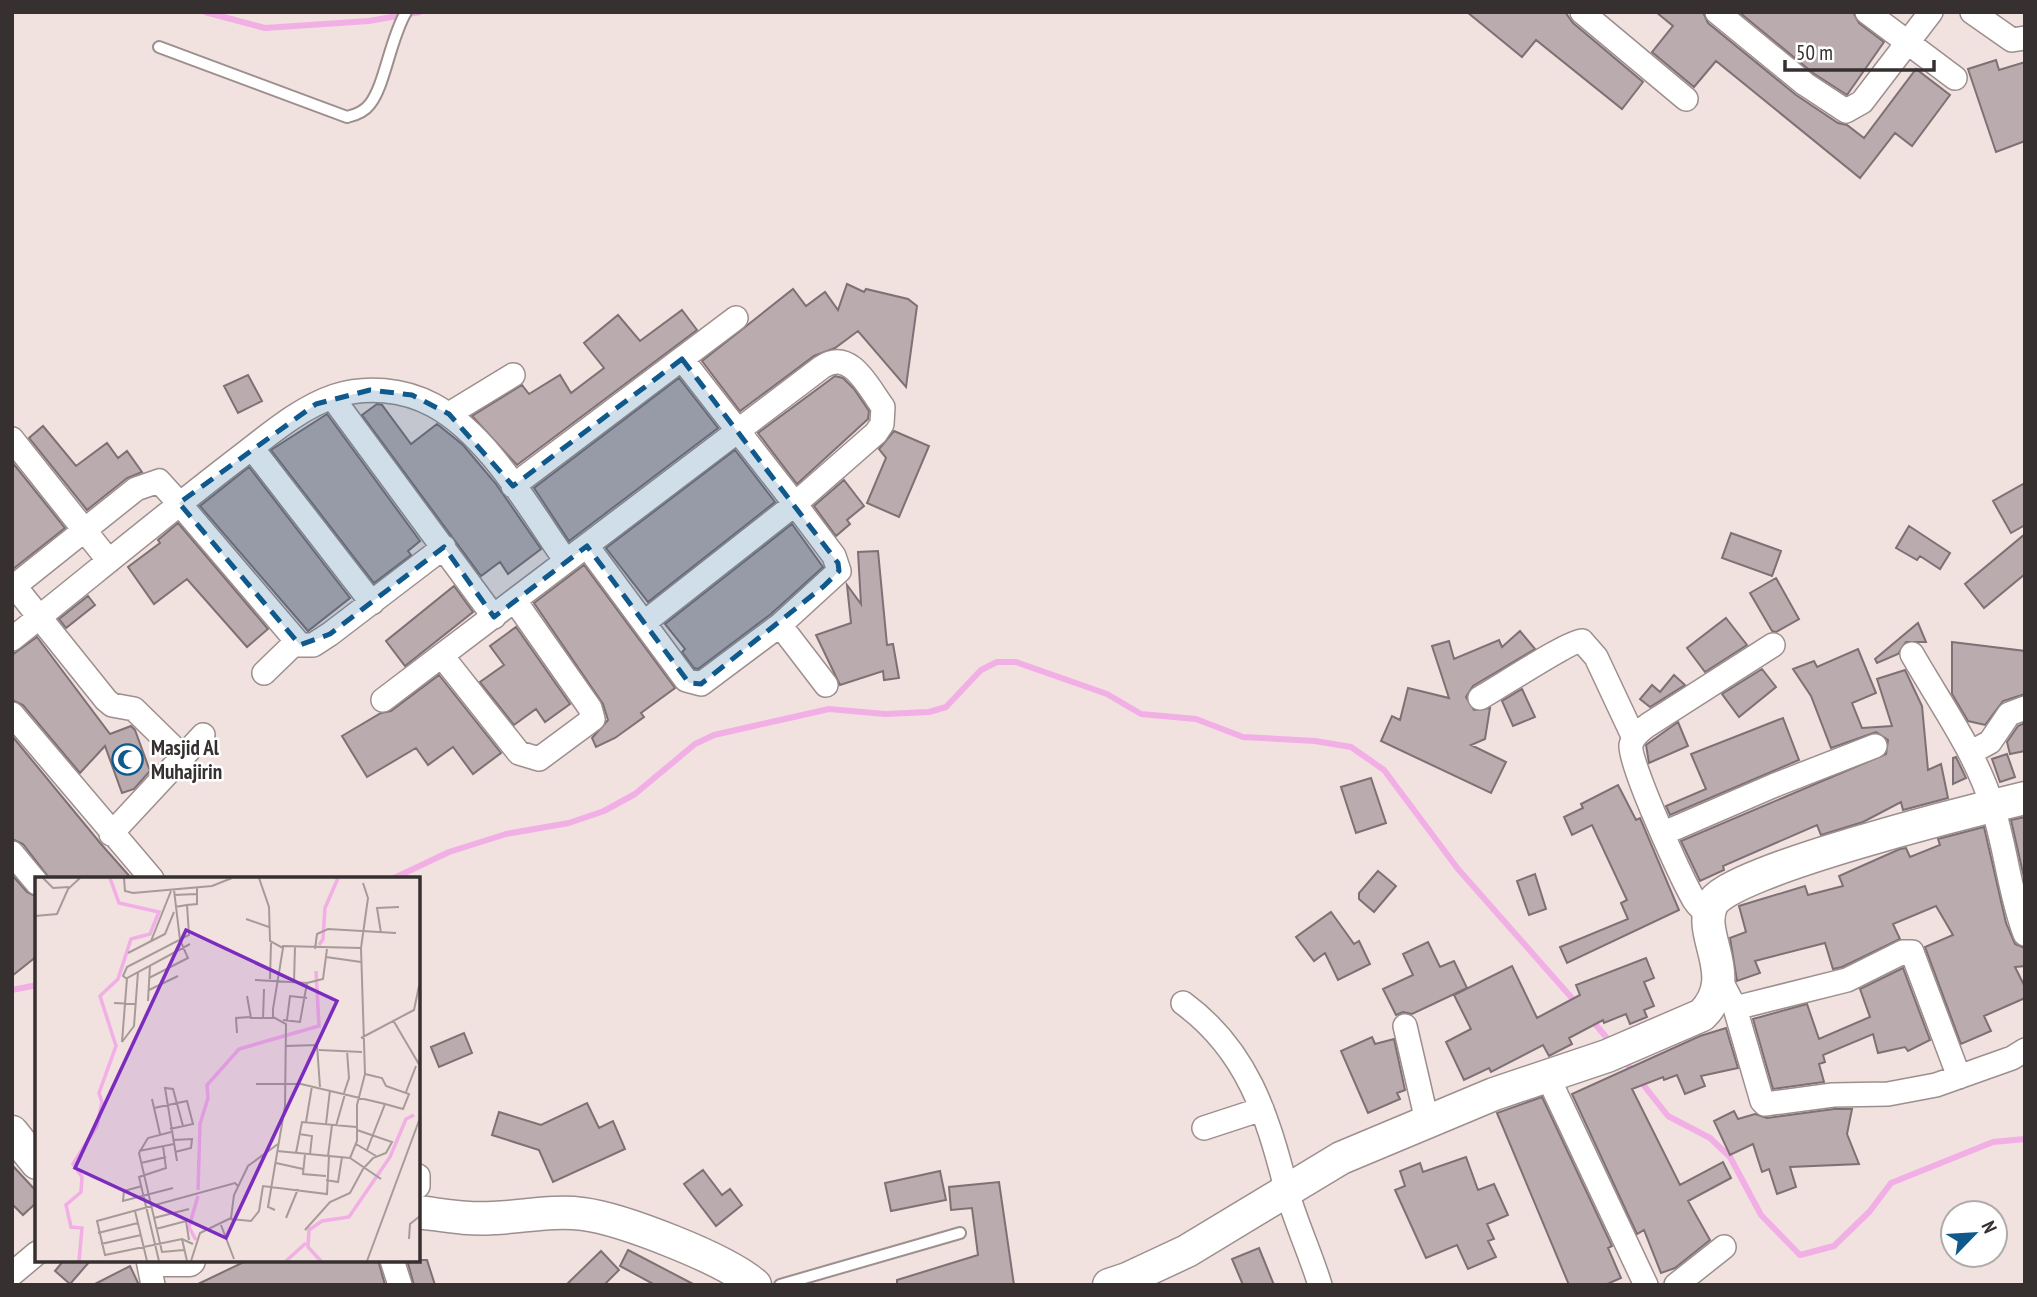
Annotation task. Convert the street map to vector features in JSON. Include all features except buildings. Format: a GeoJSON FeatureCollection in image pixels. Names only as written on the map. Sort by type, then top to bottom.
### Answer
{"type":"FeatureCollection","features":[{"type":"Feature","properties":{"kind":"street"},"geometry":{"type":"LineString","coordinates":[[1581,12],[1686,99]]}},
{"type":"Feature","properties":{"kind":"street"},"geometry":{"type":"LineString","coordinates":[[1717,12],[1841,110],[1862,102],[1931,12]]}},
{"type":"Feature","properties":{"kind":"street"},"geometry":{"type":"LineString","coordinates":[[1867,12],[1955,78]]}},
{"type":"Feature","properties":{"kind":"street"},"geometry":{"type":"LineString","coordinates":[[1972,12],[2012,40],[2025,38]]}},
{"type":"Feature","properties":{"kind":"street"},"geometry":{"type":"LineString","coordinates":[[513,486],[736,318]]}},
{"type":"Feature","properties":{"kind":"street"},"geometry":{"type":"LineString","coordinates":[[587,546],[685,680],[695,685],[701,684],[779,625],[839,571],[834,556],[795,503],[682,359]]}},
{"type":"Feature","properties":{"kind":"street"},"geometry":{"type":"LineString","coordinates":[[383,700],[832,361],[844,361],[856,370],[883,407],[882,424],[858,451],[645,622]]}},
{"type":"Feature","properties":{"kind":"street"},"geometry":{"type":"LineString","coordinates":[[449,414],[513,375]]}},
{"type":"Feature","properties":{"kind":"street"},"geometry":{"type":"LineString","coordinates":[[12,639],[179,503],[296,416],[332,397],[360,391],[412,395],[449,414],[482,445],[566,561]]}},
{"type":"Feature","properties":{"kind":"street"},"geometry":{"type":"LineString","coordinates":[[332,397],[494,617]]}},
{"type":"Feature","properties":{"kind":"street"},"geometry":{"type":"LineString","coordinates":[[12,439],[109,561]]}},
{"type":"Feature","properties":{"kind":"street"},"geometry":{"type":"LineString","coordinates":[[252,448],[372,603]]}},
{"type":"Feature","properties":{"kind":"street"},"geometry":{"type":"LineString","coordinates":[[183,757],[134,709],[108,702],[13,586],[136,489],[152,481],[159,481],[296,642],[304,646],[313,645],[444,547]]}},
{"type":"Feature","properties":{"kind":"street"},"geometry":{"type":"LineString","coordinates":[[442,656],[519,753],[539,759],[586,727],[593,719],[590,708],[515,601]]}},
{"type":"Feature","properties":{"kind":"street"},"geometry":{"type":"LineString","coordinates":[[779,625],[826,685]]}},
{"type":"Feature","properties":{"kind":"street"},"geometry":{"type":"LineString","coordinates":[[1480,698],[1515,680],[1568,643],[1582,641],[1596,657],[1634,738]]}},
{"type":"Feature","properties":{"kind":"street"},"geometry":{"type":"LineString","coordinates":[[264,673],[296,642]]}},
{"type":"Feature","properties":{"kind":"street"},"geometry":{"type":"LineString","coordinates":[[1709,914],[1694,901],[1632,759],[1630,747],[1634,738],[1648,725],[1773,645]]}},
{"type":"Feature","properties":{"kind":"street"},"geometry":{"type":"LineString","coordinates":[[1912,654],[1970,753],[1993,806],[2016,909],[2025,933]]}},
{"type":"Feature","properties":{"kind":"street"},"geometry":{"type":"LineString","coordinates":[[1970,753],[1990,742],[2008,714],[2025,708]]}},
{"type":"Feature","properties":{"kind":"street"},"geometry":{"type":"LineString","coordinates":[[12,714],[150,877]]}},
{"type":"Feature","properties":{"kind":"street"},"geometry":{"type":"LineString","coordinates":[[111,834],[202,735]]}},
{"type":"Feature","properties":{"kind":"street"},"geometry":{"type":"LineString","coordinates":[[1664,833],[1875,746]]}},
{"type":"Feature","properties":{"kind":"street"},"geometry":{"type":"LineString","coordinates":[[1109,1285],[1187,1251],[1341,1158],[1427,1121],[1619,1051],[1702,1015],[1712,1005],[1717,993],[1718,975],[1709,914],[1718,897],[1776,870],[1838,848],[2025,798]]}},
{"type":"Feature","properties":{"kind":"street"},"geometry":{"type":"LineString","coordinates":[[12,853],[35,882]]}},
{"type":"Feature","properties":{"kind":"street"},"geometry":{"type":"LineString","coordinates":[[1735,1008],[1847,980],[1903,952],[1912,952],[1959,1077]]}},
{"type":"Feature","properties":{"kind":"street"},"geometry":{"type":"LineString","coordinates":[[1718,975],[1735,1008],[1765,1104],[1833,1094],[1888,1094],[1959,1077],[2025,1050]]}},
{"type":"Feature","properties":{"kind":"street"},"geometry":{"type":"LineString","coordinates":[[1183,1003],[1222,1037],[1262,1109],[1321,1285]]}},
{"type":"Feature","properties":{"kind":"street"},"geometry":{"type":"LineString","coordinates":[[1405,1026],[1427,1121]]}},
{"type":"Feature","properties":{"kind":"street"},"geometry":{"type":"LineString","coordinates":[[1548,1076],[1646,1285]]}},
{"type":"Feature","properties":{"kind":"street"},"geometry":{"type":"LineString","coordinates":[[1204,1128],[1262,1109]]}},
{"type":"Feature","properties":{"kind":"street"},"geometry":{"type":"LineString","coordinates":[[12,1132],[35,1161]]}},
{"type":"Feature","properties":{"kind":"street"},"geometry":{"type":"LineString","coordinates":[[420,1212],[472,1219],[584,1214],[626,1226],[701,1255],[743,1274],[755,1285]]}},
{"type":"Feature","properties":{"kind":"street"},"geometry":{"type":"LineString","coordinates":[[1676,1285],[1724,1247]]}},
{"type":"Feature","properties":{"kind":"street"},"geometry":{"type":"LineString","coordinates":[[12,1274],[35,1256]]}},
{"type":"Feature","properties":{"kind":"street"},"geometry":{"type":"LineString","coordinates":[[148,1262],[153,1285]]}},
{"type":"Feature","properties":{"kind":"street"},"geometry":{"type":"LineString","coordinates":[[393,1262],[400,1285]]}},
{"type":"Feature","properties":{"kind":"lane"},"geometry":{"type":"LineString","coordinates":[[159,47],[347,117],[358,114],[374,97],[388,51],[406,12]]}},
{"type":"Feature","properties":{"kind":"lane"},"geometry":{"type":"LineString","coordinates":[[780,1285],[960,1233]]}},
{"type":"Feature","properties":{"kind":"highlighted area"},"geometry":{"type":"Polygon","coordinates":[[[682,359],[838,563],[839,571],[824,586],[701,684],[689,683],[587,546],[494,617],[444,547],[330,634],[300,645],[179,503],[316,404],[370,390],[412,395],[449,414],[513,486],[682,359]]]}},
{"type":"Feature","properties":{"kind":"waterway"},"geometry":{"type":"LineString","coordinates":[[205,12],[265,28],[369,21],[420,12]]}},
{"type":"Feature","properties":{"kind":"waterway"},"geometry":{"type":"LineString","coordinates":[[396,877],[449,852],[506,834],[569,823],[604,811],[635,794],[695,744],[714,735],[829,709],[885,714],[929,712],[946,707],[981,670],[997,662],[1016,662],[1107,694],[1141,714],[1196,719],[1243,737],[1315,741],[1351,747],[1384,770],[1458,869],[1578,1005]]}},
{"type":"Feature","properties":{"kind":"waterway"},"geometry":{"type":"LineString","coordinates":[[12,990],[35,985]]}},
{"type":"Feature","properties":{"kind":"waterway"},"geometry":{"type":"LineString","coordinates":[[1590,1018],[1612,1044]]}},
{"type":"Feature","properties":{"kind":"waterway"},"geometry":{"type":"LineString","coordinates":[[1623,1059],[1668,1116],[1710,1138],[1730,1157],[1761,1215],[1800,1255],[1834,1246],[1870,1211],[1891,1183],[1993,1142],[2025,1139]]}},
{"type":"Feature","properties":{"kind":"place","name":"Masjid Al Muhajirin"},"geometry":{"type":"Point","coordinates":[128,759]}}]}
